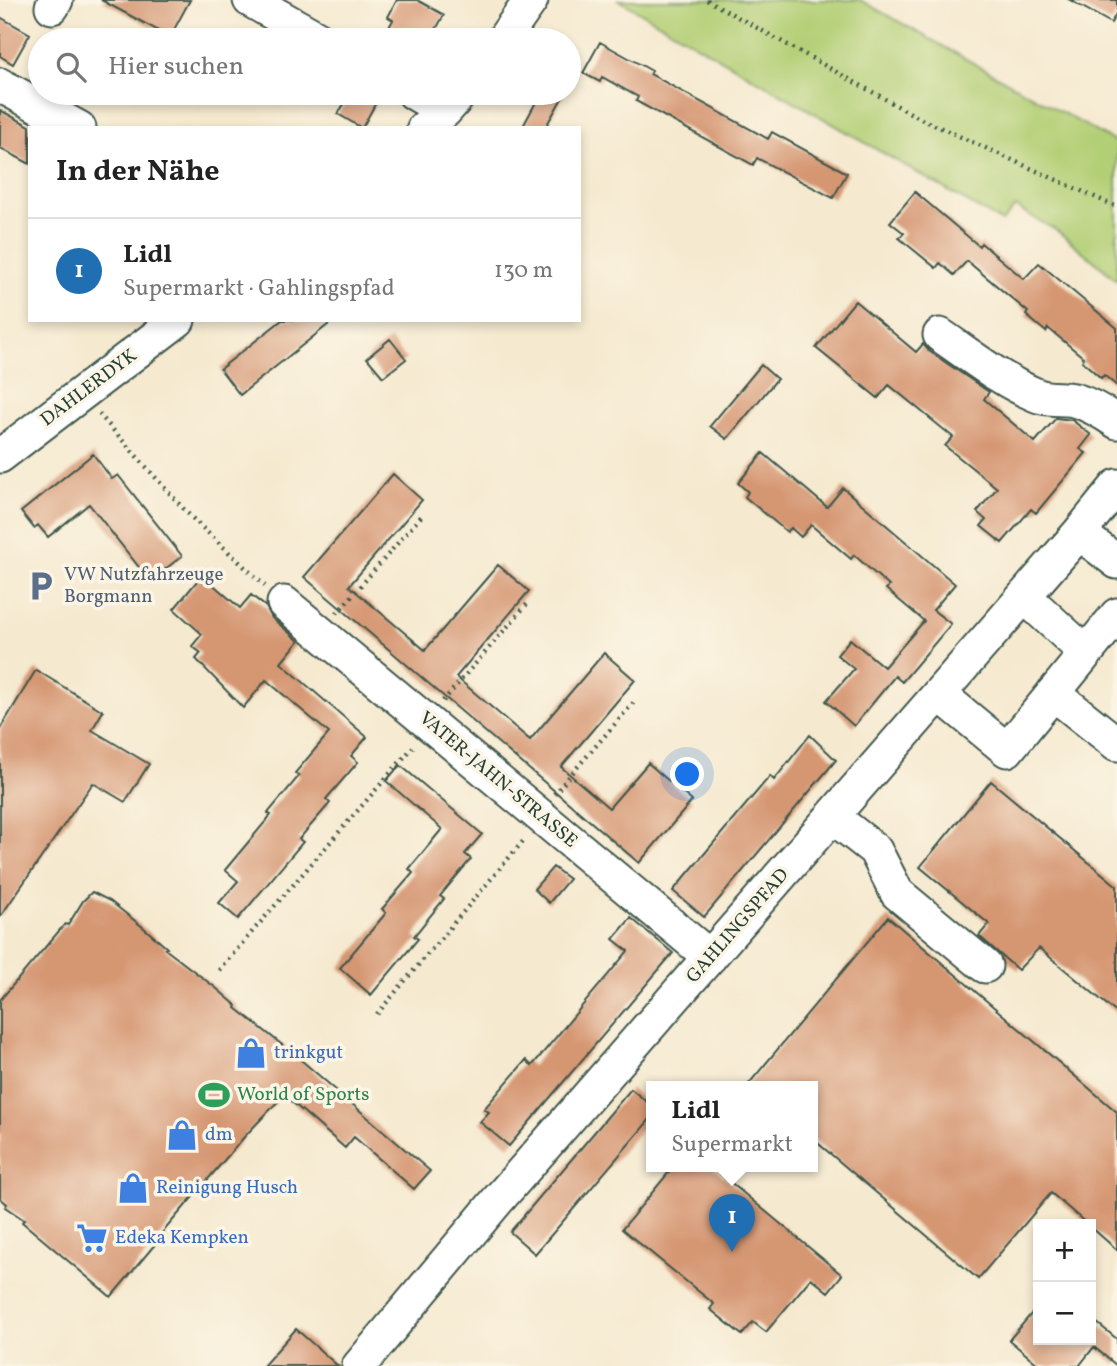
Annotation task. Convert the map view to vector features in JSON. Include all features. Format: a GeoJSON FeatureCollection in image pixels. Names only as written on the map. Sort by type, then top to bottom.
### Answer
{"type":"FeatureCollection","features":[{"type":"Feature","properties":{"kind":"street"},"geometry":{"type":"LineString","coordinates":[[250,0],[300,28]]}},
{"type":"Feature","properties":{"kind":"street"},"geometry":{"type":"LineString","coordinates":[[511,28],[531,0]]}},
{"type":"Feature","properties":{"kind":"street"},"geometry":{"type":"LineString","coordinates":[[0,85],[28,100]]}},
{"type":"Feature","properties":{"kind":"street"},"geometry":{"type":"LineString","coordinates":[[37,105],[75,126]]}},
{"type":"Feature","properties":{"kind":"street","name":"DAHLERDYK"},"geometry":{"type":"LineString","coordinates":[[0,456],[175,322]]}},
{"type":"Feature","properties":{"kind":"street"},"geometry":{"type":"LineString","coordinates":[[940,335],[1003,378],[1028,391],[1048,399],[1076,401],[1117,422]]}},
{"type":"Feature","properties":{"kind":"street","name":"GAHLINGSPFAD"},"geometry":{"type":"LineString","coordinates":[[359,1366],[496,1202],[833,817],[1117,486]]}},
{"type":"Feature","properties":{"kind":"street"},"geometry":{"type":"LineString","coordinates":[[1079,533],[1117,562]]}},
{"type":"Feature","properties":{"kind":"street"},"geometry":{"type":"LineString","coordinates":[[1024,596],[1086,653]]}},
{"type":"Feature","properties":{"kind":"street","name":"VATER-JAHN-STRASSE"},"geometry":{"type":"LineString","coordinates":[[284,603],[710,957]]}},
{"type":"Feature","properties":{"kind":"street"},"geometry":{"type":"LineString","coordinates":[[939,694],[1007,750],[1117,615]]}},
{"type":"Feature","properties":{"kind":"street"},"geometry":{"type":"LineString","coordinates":[[1053,693],[1117,744]]}},
{"type":"Feature","properties":{"kind":"street"},"geometry":{"type":"LineString","coordinates":[[833,817],[875,850],[897,893],[985,966]]}},
{"type":"Feature","properties":{"kind":"path"},"geometry":{"type":"LineString","coordinates":[[707,0],[921,119],[1117,207]]}},
{"type":"Feature","properties":{"kind":"path"},"geometry":{"type":"LineString","coordinates":[[82,394],[189,515],[284,603]]}},
{"type":"Feature","properties":{"kind":"path"},"geometry":{"type":"LineString","coordinates":[[321,632],[424,513]]}},
{"type":"Feature","properties":{"kind":"path"},"geometry":{"type":"LineString","coordinates":[[219,970],[528,603]]}},
{"type":"Feature","properties":{"kind":"path"},"geometry":{"type":"LineString","coordinates":[[377,1014],[635,701]]}},
{"type":"Feature","properties":{"kind":"green space"},"geometry":{"type":"Polygon","coordinates":[[[619,0],[860,0],[1117,143],[1117,280],[1059,232],[1015,207],[1002,222],[619,0]]]}},
{"type":"Feature","properties":{"kind":"building"},"geometry":{"type":"Polygon","coordinates":[[[101,0],[190,0],[175,28],[153,28],[101,0]]]}},
{"type":"Feature","properties":{"kind":"building"},"geometry":{"type":"Polygon","coordinates":[[[397,0],[417,0],[444,15],[437,28],[389,28],[393,20],[388,17],[397,0]]]}},
{"type":"Feature","properties":{"kind":"building"},"geometry":{"type":"Polygon","coordinates":[[[1070,0],[1117,0],[1117,12],[1111,23],[1070,0]]]}},
{"type":"Feature","properties":{"kind":"building"},"geometry":{"type":"Polygon","coordinates":[[[0,17],[28,33],[28,38],[13,64],[0,56],[0,17]]]}},
{"type":"Feature","properties":{"kind":"building"},"geometry":{"type":"Polygon","coordinates":[[[600,42],[652,71],[650,74],[768,139],[772,132],[847,173],[833,198],[757,158],[753,165],[636,101],[638,97],[602,77],[600,82],[583,73],[600,42]]]}},
{"type":"Feature","properties":{"kind":"building"},"geometry":{"type":"Polygon","coordinates":[[[344,105],[375,105],[363,126],[338,114],[344,105]]]}},
{"type":"Feature","properties":{"kind":"building"},"geometry":{"type":"Polygon","coordinates":[[[534,105],[558,105],[546,126],[523,126],[534,105]]]}},
{"type":"Feature","properties":{"kind":"building"},"geometry":{"type":"Polygon","coordinates":[[[0,110],[30,126],[28,163],[0,148],[0,110]]]}},
{"type":"Feature","properties":{"kind":"building"},"geometry":{"type":"Polygon","coordinates":[[[915,192],[979,246],[981,243],[1024,279],[1039,263],[1117,328],[1117,386],[1104,375],[1101,378],[1082,361],[1084,358],[1048,328],[1046,332],[1026,315],[1028,312],[967,261],[954,275],[940,263],[936,268],[899,238],[904,233],[890,222],[915,192]]]}},
{"type":"Feature","properties":{"kind":"building"},"geometry":{"type":"Polygon","coordinates":[[[855,301],[916,352],[923,344],[929,351],[989,392],[984,399],[1035,442],[1056,418],[1072,420],[1091,435],[1080,449],[1086,453],[1036,513],[1031,509],[1002,543],[981,526],[986,520],[977,512],[997,488],[945,446],[953,437],[889,385],[878,398],[816,348],[855,301]]]}},
{"type":"Feature","properties":{"kind":"building"},"geometry":{"type":"Polygon","coordinates":[[[279,322],[331,322],[240,395],[220,369],[279,322]]]}},
{"type":"Feature","properties":{"kind":"building"},"geometry":{"type":"Polygon","coordinates":[[[390,339],[406,359],[383,377],[367,358],[390,339]]]}},
{"type":"Feature","properties":{"kind":"building"},"geometry":{"type":"Polygon","coordinates":[[[761,365],[777,379],[727,439],[710,426],[761,365]]]}},
{"type":"Feature","properties":{"kind":"building"},"geometry":{"type":"Polygon","coordinates":[[[763,453],[827,507],[843,488],[955,584],[933,610],[951,624],[902,682],[895,676],[854,726],[826,701],[854,669],[837,655],[850,639],[884,667],[924,621],[886,589],[889,586],[854,555],[851,559],[811,525],[801,537],[791,528],[787,532],[745,497],[748,492],[738,483],[763,453]]]}},
{"type":"Feature","properties":{"kind":"building"},"geometry":{"type":"Polygon","coordinates":[[[93,454],[112,479],[118,475],[182,556],[150,581],[89,504],[48,537],[38,525],[34,528],[21,512],[93,454]]]}},
{"type":"Feature","properties":{"kind":"building"},"geometry":{"type":"Polygon","coordinates":[[[393,474],[422,500],[349,586],[425,650],[498,565],[529,591],[456,677],[530,740],[604,653],[635,680],[561,767],[609,808],[648,763],[692,801],[639,863],[304,577],[393,474]]]}},
{"type":"Feature","properties":{"kind":"building"},"geometry":{"type":"Polygon","coordinates":[[[202,575],[240,608],[251,595],[266,607],[272,618],[299,641],[281,663],[367,737],[351,756],[358,762],[326,799],[330,803],[299,839],[303,842],[238,919],[219,903],[238,881],[225,870],[271,815],[268,813],[299,776],[295,773],[329,733],[266,680],[243,708],[196,659],[201,653],[192,646],[202,634],[174,609],[202,575]]]}},
{"type":"Feature","properties":{"kind":"building"},"geometry":{"type":"Polygon","coordinates":[[[36,670],[103,711],[92,730],[149,764],[125,802],[93,783],[0,917],[0,729],[36,670]]]}},
{"type":"Feature","properties":{"kind":"building"},"geometry":{"type":"Polygon","coordinates":[[[810,735],[836,760],[704,917],[673,891],[770,776],[774,780],[810,735]]]}},
{"type":"Feature","properties":{"kind":"building"},"geometry":{"type":"Polygon","coordinates":[[[400,765],[482,834],[465,854],[471,859],[440,896],[444,899],[414,936],[418,939],[371,995],[340,968],[386,913],[382,909],[413,873],[409,869],[442,829],[386,781],[400,765]]]}},
{"type":"Feature","properties":{"kind":"building"},"geometry":{"type":"Polygon","coordinates":[[[991,781],[1117,886],[1117,1013],[1039,948],[1018,970],[979,936],[989,924],[920,867],[991,781]]]}},
{"type":"Feature","properties":{"kind":"building"},"geometry":{"type":"Polygon","coordinates":[[[553,867],[569,879],[549,903],[534,889],[553,867]]]}},
{"type":"Feature","properties":{"kind":"building"},"geometry":{"type":"Polygon","coordinates":[[[92,892],[110,901],[144,928],[167,948],[165,949],[216,988],[237,1006],[236,1008],[430,1171],[414,1189],[354,1137],[345,1148],[284,1095],[245,1136],[111,1297],[22,1222],[24,1220],[5,1207],[7,1204],[0,1198],[0,1000],[65,924],[68,925],[92,892]]]}},
{"type":"Feature","properties":{"kind":"building"},"geometry":{"type":"Polygon","coordinates":[[[888,917],[1117,1112],[1117,1250],[1096,1231],[1096,1219],[1081,1219],[1051,1193],[978,1279],[818,1143],[818,1081],[751,1081],[888,917]]]}},
{"type":"Feature","properties":{"kind":"building"},"geometry":{"type":"Polygon","coordinates":[[[631,918],[673,953],[509,1146],[480,1122],[489,1112],[484,1109],[526,1060],[532,1066],[628,951],[613,939],[631,918]]]}},
{"type":"Feature","properties":{"kind":"building"},"geometry":{"type":"Polygon","coordinates":[[[631,1089],[646,1101],[646,1124],[535,1254],[510,1232],[631,1089]]]}},
{"type":"Feature","properties":{"kind":"building"},"geometry":{"type":"Polygon","coordinates":[[[669,1172],[718,1172],[842,1275],[828,1292],[811,1278],[766,1332],[753,1322],[742,1335],[710,1309],[714,1304],[622,1229],[669,1172]]]}},
{"type":"Feature","properties":{"kind":"building"},"geometry":{"type":"Polygon","coordinates":[[[1033,1312],[1033,1345],[1096,1345],[1096,1322],[1117,1339],[1117,1366],[1094,1347],[1079,1366],[1040,1366],[1009,1340],[1033,1312]]]}},
{"type":"Feature","properties":{"kind":"building"},"geometry":{"type":"Polygon","coordinates":[[[296,1329],[338,1366],[263,1366],[296,1329]]]}},
{"type":"Feature","properties":{"kind":"place","name":"VW Nutzfahrzeuge Borgmann"},"geometry":{"type":"Point","coordinates":[41,586]}},
{"type":"Feature","properties":{"kind":"place","name":"trinkgut"},"geometry":{"type":"Point","coordinates":[251,1053]}},
{"type":"Feature","properties":{"kind":"place","name":"World of Sports"},"geometry":{"type":"Point","coordinates":[214,1095]}},
{"type":"Feature","properties":{"kind":"place","name":"dm"},"geometry":{"type":"Point","coordinates":[182,1135]}},
{"type":"Feature","properties":{"kind":"place","name":"Reinigung Husch"},"geometry":{"type":"Point","coordinates":[133,1188]}},
{"type":"Feature","properties":{"kind":"place","name":"Edeka Kempken"},"geometry":{"type":"Point","coordinates":[92,1238]}},
{"type":"Feature","properties":{"kind":"place","name":"Lidl"},"geometry":{"type":"Point","coordinates":[732,1252]}}]}
